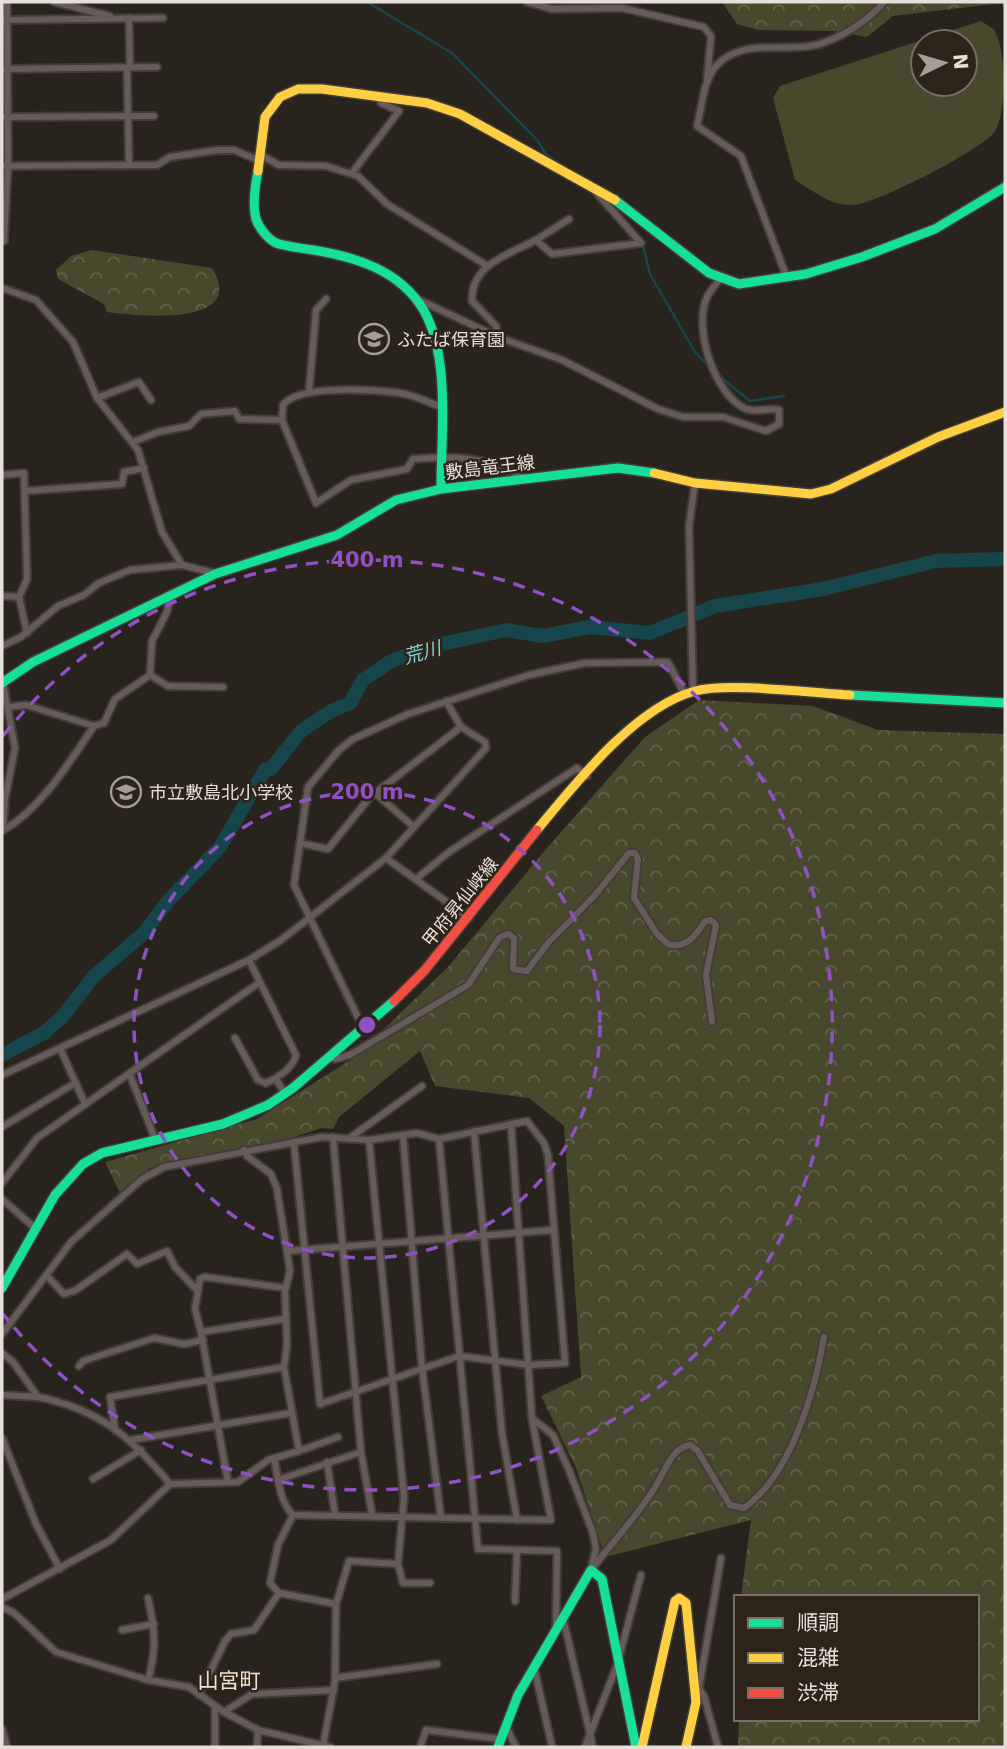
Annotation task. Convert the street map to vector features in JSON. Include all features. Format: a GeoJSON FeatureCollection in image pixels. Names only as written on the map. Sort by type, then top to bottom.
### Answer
{"type":"FeatureCollection","features":[{"type":"Feature","properties":{"kind":"main road"},"geometry":{"type":"LineString","coordinates":[[441,489],[438,344],[428,317],[414,297],[389,275],[362,261],[284,245],[265,235],[254,210],[265,117],[272,103],[289,92],[309,88],[380,96],[427,103],[460,114],[590,186],[640,218],[720,279],[747,284],[828,268],[925,233],[1005,187]]}},
{"type":"Feature","properties":{"kind":"main road","name":"敷島竜王線"},"geometry":{"type":"LineString","coordinates":[[2,683],[33,662],[171,594],[215,574],[337,535],[396,500],[441,489],[618,468],[638,469],[695,482],[811,494],[831,489],[938,437],[1005,412]]}},
{"type":"Feature","properties":{"kind":"main road","name":"甲府昇仙峡線"},"geometry":{"type":"LineString","coordinates":[[2,1288],[23,1257],[57,1188],[80,1166],[102,1153],[246,1115],[285,1094],[423,973],[548,817],[635,726],[689,693],[736,689],[1005,703]]}},
{"type":"Feature","properties":{"kind":"main road"},"geometry":{"type":"LineString","coordinates":[[499,1743],[505,1724],[534,1667],[590,1570],[602,1579],[617,1665],[636,1747]]}},
{"type":"Feature","properties":{"kind":"main road"},"geometry":{"type":"LineString","coordinates":[[642,1747],[675,1601],[679,1598],[686,1604],[696,1702],[686,1747]]}},
{"type":"Feature","properties":{"kind":"street"},"geometry":{"type":"LineString","coordinates":[[4,241],[7,2]]}},
{"type":"Feature","properties":{"kind":"street"},"geometry":{"type":"LineString","coordinates":[[54,2],[118,18]]}},
{"type":"Feature","properties":{"kind":"street"},"geometry":{"type":"LineString","coordinates":[[527,2],[552,9],[626,9],[704,27],[711,36],[707,84],[697,126],[741,156],[787,278]]}},
{"type":"Feature","properties":{"kind":"street"},"geometry":{"type":"LineString","coordinates":[[707,84],[716,66],[738,52],[825,42],[862,22],[884,2]]}},
{"type":"Feature","properties":{"kind":"street"},"geometry":{"type":"LineString","coordinates":[[129,18],[130,165]]}},
{"type":"Feature","properties":{"kind":"street"},"geometry":{"type":"LineString","coordinates":[[5,20],[163,18]]}},
{"type":"Feature","properties":{"kind":"street"},"geometry":{"type":"LineString","coordinates":[[5,69],[157,67]]}},
{"type":"Feature","properties":{"kind":"street"},"geometry":{"type":"LineString","coordinates":[[352,173],[399,111],[382,103],[380,96]]}},
{"type":"Feature","properties":{"kind":"street"},"geometry":{"type":"LineString","coordinates":[[5,117],[154,116]]}},
{"type":"Feature","properties":{"kind":"street"},"geometry":{"type":"LineString","coordinates":[[5,166],[158,165],[170,157],[218,150],[234,150],[291,167],[326,166],[352,173],[387,204],[486,265]]}},
{"type":"Feature","properties":{"kind":"street"},"geometry":{"type":"LineString","coordinates":[[536,240],[552,254],[641,243],[590,186]]}},
{"type":"Feature","properties":{"kind":"street"},"geometry":{"type":"LineString","coordinates":[[498,337],[496,326],[472,301],[475,277],[486,265],[536,240],[569,219]]}},
{"type":"Feature","properties":{"kind":"street"},"geometry":{"type":"LineString","coordinates":[[414,297],[498,337],[562,360],[658,409],[683,417],[723,417],[765,431],[774,429],[779,424],[779,410],[746,409],[721,387],[712,370],[703,318],[707,297],[720,279]]}},
{"type":"Feature","properties":{"kind":"street"},"geometry":{"type":"LineString","coordinates":[[2,288],[28,296],[44,307],[72,342],[97,398],[133,442],[144,468],[162,532],[182,565]]}},
{"type":"Feature","properties":{"kind":"street"},"geometry":{"type":"LineString","coordinates":[[309,393],[316,310],[326,299]]}},
{"type":"Feature","properties":{"kind":"street"},"geometry":{"type":"LineString","coordinates":[[97,398],[139,382],[151,400]]}},
{"type":"Feature","properties":{"kind":"street"},"geometry":{"type":"LineString","coordinates":[[441,407],[400,393],[334,390],[309,393],[284,402],[282,420],[316,503],[351,480],[408,469],[413,459],[441,456],[497,463],[525,478]]}},
{"type":"Feature","properties":{"kind":"street"},"geometry":{"type":"LineString","coordinates":[[133,442],[158,432],[189,426],[205,413],[235,411],[239,419],[282,420]]}},
{"type":"Feature","properties":{"kind":"street"},"geometry":{"type":"LineString","coordinates":[[25,491],[122,484],[124,472],[144,468]]}},
{"type":"Feature","properties":{"kind":"street"},"geometry":{"type":"LineString","coordinates":[[2,475],[24,473],[27,579],[19,597],[27,633]]}},
{"type":"Feature","properties":{"kind":"street"},"geometry":{"type":"LineString","coordinates":[[689,693],[692,677],[689,526],[695,482]]}},
{"type":"Feature","properties":{"kind":"street"},"geometry":{"type":"LineString","coordinates":[[2,646],[27,633],[58,606],[130,570],[182,565],[215,574]]}},
{"type":"Feature","properties":{"kind":"street"},"geometry":{"type":"LineString","coordinates":[[150,675],[152,641],[167,612],[171,594]]}},
{"type":"Feature","properties":{"kind":"street"},"geometry":{"type":"LineString","coordinates":[[2,596],[19,597]]}},
{"type":"Feature","properties":{"kind":"street"},"geometry":{"type":"LineString","coordinates":[[363,1028],[294,885],[308,787],[339,750],[378,727],[446,701],[529,675],[615,661],[668,662],[689,693]]}},
{"type":"Feature","properties":{"kind":"street"},"geometry":{"type":"LineString","coordinates":[[150,675],[169,687],[223,687]]}},
{"type":"Feature","properties":{"kind":"street"},"geometry":{"type":"LineString","coordinates":[[8,707],[26,705],[94,726],[104,723],[115,699],[150,675]]}},
{"type":"Feature","properties":{"kind":"street"},"geometry":{"type":"LineString","coordinates":[[2,683],[16,748],[5,799],[2,830],[13,825],[57,779],[94,726]]}},
{"type":"Feature","properties":{"kind":"street"},"geometry":{"type":"LineString","coordinates":[[2,1075],[249,960],[309,920],[386,858],[486,748],[480,737],[461,727],[446,701]]}},
{"type":"Feature","properties":{"kind":"street"},"geometry":{"type":"LineString","coordinates":[[300,843],[328,849],[375,793],[461,727]]}},
{"type":"Feature","properties":{"kind":"street"},"geometry":{"type":"LineString","coordinates":[[416,878],[459,845],[577,768],[587,776]]}},
{"type":"Feature","properties":{"kind":"street"},"geometry":{"type":"LineString","coordinates":[[375,793],[414,827]]}},
{"type":"Feature","properties":{"kind":"street"},"geometry":{"type":"LineString","coordinates":[[328,1057],[335,1059],[350,1055],[468,985],[500,937],[508,934],[514,939],[513,969],[527,971],[548,943],[595,895],[629,853],[635,853],[638,859],[634,898],[657,934],[668,944],[684,944],[696,935],[705,921],[711,920],[716,925],[706,975],[712,1021]]}},
{"type":"Feature","properties":{"kind":"street"},"geometry":{"type":"LineString","coordinates":[[386,858],[469,918]]}},
{"type":"Feature","properties":{"kind":"street"},"geometry":{"type":"LineString","coordinates":[[235,1038],[258,1080],[265,1083],[275,1079],[294,1062],[296,1055],[249,960]]}},
{"type":"Feature","properties":{"kind":"street"},"geometry":{"type":"LineString","coordinates":[[2,1183],[37,1138],[260,982]]}},
{"type":"Feature","properties":{"kind":"street"},"geometry":{"type":"LineString","coordinates":[[60,1048],[85,1104]]}},
{"type":"Feature","properties":{"kind":"street"},"geometry":{"type":"LineString","coordinates":[[130,1075],[155,1139]]}},
{"type":"Feature","properties":{"kind":"street"},"geometry":{"type":"LineString","coordinates":[[275,1079],[285,1094]]}},
{"type":"Feature","properties":{"kind":"street"},"geometry":{"type":"LineString","coordinates":[[2,1128],[75,1083]]}},
{"type":"Feature","properties":{"kind":"street"},"geometry":{"type":"LineString","coordinates":[[351,1138],[422,1086]]}},
{"type":"Feature","properties":{"kind":"street"},"geometry":{"type":"LineString","coordinates":[[2,1334],[71,1242],[152,1172],[244,1150],[333,1137],[369,1140],[417,1133],[439,1139],[527,1121],[544,1143],[548,1155],[565,1363],[528,1366],[459,1356],[320,1404],[294,1144]]}},
{"type":"Feature","properties":{"kind":"street"},"geometry":{"type":"LineString","coordinates":[[274,1458],[287,1509],[293,1515],[372,1514],[551,1520],[532,1419],[511,1124]]}},
{"type":"Feature","properties":{"kind":"street"},"geometry":{"type":"LineString","coordinates":[[474,1131],[502,1433],[517,1520]]}},
{"type":"Feature","properties":{"kind":"street"},"geometry":{"type":"LineString","coordinates":[[403,1135],[422,1368],[441,1518]]}},
{"type":"Feature","properties":{"kind":"street"},"geometry":{"type":"LineString","coordinates":[[333,1137],[361,1452],[372,1514]]}},
{"type":"Feature","properties":{"kind":"street"},"geometry":{"type":"LineString","coordinates":[[439,1139],[478,1549],[558,1551],[556,1628]]}},
{"type":"Feature","properties":{"kind":"street"},"geometry":{"type":"LineString","coordinates":[[369,1140],[404,1516],[398,1564],[403,1583],[430,1583]]}},
{"type":"Feature","properties":{"kind":"street"},"geometry":{"type":"LineString","coordinates":[[244,1150],[274,1181],[288,1251],[290,1271],[285,1288],[287,1346],[284,1367],[299,1451]]}},
{"type":"Feature","properties":{"kind":"street"},"geometry":{"type":"LineString","coordinates":[[2,1199],[36,1229]]}},
{"type":"Feature","properties":{"kind":"street"},"geometry":{"type":"LineString","coordinates":[[288,1251],[553,1230]]}},
{"type":"Feature","properties":{"kind":"street"},"geometry":{"type":"LineString","coordinates":[[47,1276],[64,1294],[76,1290],[127,1254],[137,1264],[167,1251],[175,1267],[196,1289]]}},
{"type":"Feature","properties":{"kind":"street"},"geometry":{"type":"LineString","coordinates":[[229,1482],[204,1340],[195,1309],[196,1289],[200,1279],[205,1277],[285,1288]]}},
{"type":"Feature","properties":{"kind":"street"},"geometry":{"type":"LineString","coordinates":[[201,1332],[284,1319]]}},
{"type":"Feature","properties":{"kind":"street"},"geometry":{"type":"LineString","coordinates":[[590,1570],[645,1504],[674,1455],[684,1446],[691,1445],[696,1451],[730,1505],[744,1508],[756,1500],[779,1470],[800,1425],[814,1382],[824,1337]]}},
{"type":"Feature","properties":{"kind":"street"},"geometry":{"type":"LineString","coordinates":[[79,1366],[83,1360],[153,1338],[184,1344],[204,1340]]}},
{"type":"Feature","properties":{"kind":"street"},"geometry":{"type":"LineString","coordinates":[[2,1353],[13,1362],[37,1397]]}},
{"type":"Feature","properties":{"kind":"street"},"geometry":{"type":"LineString","coordinates":[[116,1429],[110,1397],[284,1367]]}},
{"type":"Feature","properties":{"kind":"street"},"geometry":{"type":"LineString","coordinates":[[2,1395],[37,1397],[81,1408],[131,1440],[170,1484]]}},
{"type":"Feature","properties":{"kind":"street"},"geometry":{"type":"LineString","coordinates":[[131,1440],[291,1413]]}},
{"type":"Feature","properties":{"kind":"street"},"geometry":{"type":"LineString","coordinates":[[532,1419],[552,1435],[569,1470],[593,1533],[596,1549],[590,1570]]}},
{"type":"Feature","properties":{"kind":"street"},"geometry":{"type":"LineString","coordinates":[[2,1599],[111,1540],[170,1484],[238,1482],[274,1458],[338,1437]]}},
{"type":"Feature","properties":{"kind":"street"},"geometry":{"type":"LineString","coordinates":[[2,1438],[36,1524],[60,1569]]}},
{"type":"Feature","properties":{"kind":"street"},"geometry":{"type":"LineString","coordinates":[[93,1479],[122,1465],[141,1450]]}},
{"type":"Feature","properties":{"kind":"street"},"geometry":{"type":"LineString","coordinates":[[278,1480],[361,1452]]}},
{"type":"Feature","properties":{"kind":"street"},"geometry":{"type":"LineString","coordinates":[[327,1462],[335,1514]]}},
{"type":"Feature","properties":{"kind":"street"},"geometry":{"type":"LineString","coordinates":[[293,1515],[278,1545],[270,1583],[279,1593],[336,1604]]}},
{"type":"Feature","properties":{"kind":"street"},"geometry":{"type":"LineString","coordinates":[[515,1601],[517,1550]]}},
{"type":"Feature","properties":{"kind":"street"},"geometry":{"type":"LineString","coordinates":[[696,1702],[721,1558]]}},
{"type":"Feature","properties":{"kind":"street"},"geometry":{"type":"LineString","coordinates":[[2,1607],[14,1613],[56,1652],[148,1680],[188,1687],[224,1712],[258,1730],[296,1743],[327,1746],[335,1678],[336,1604],[349,1561],[398,1564]]}},
{"type":"Feature","properties":{"kind":"street"},"geometry":{"type":"LineString","coordinates":[[585,1747],[617,1665],[641,1575]]}},
{"type":"Feature","properties":{"kind":"street"},"geometry":{"type":"LineString","coordinates":[[199,1695],[225,1641],[231,1634],[254,1630],[279,1593]]}},
{"type":"Feature","properties":{"kind":"street"},"geometry":{"type":"LineString","coordinates":[[148,1598],[154,1624],[155,1652],[148,1680]]}},
{"type":"Feature","properties":{"kind":"street"},"geometry":{"type":"LineString","coordinates":[[563,1616],[593,1747]]}},
{"type":"Feature","properties":{"kind":"street"},"geometry":{"type":"LineString","coordinates":[[122,1630],[154,1624]]}},
{"type":"Feature","properties":{"kind":"street"},"geometry":{"type":"LineString","coordinates":[[335,1678],[437,1664]]}},
{"type":"Feature","properties":{"kind":"street"},"geometry":{"type":"LineString","coordinates":[[534,1667],[552,1747]]}},
{"type":"Feature","properties":{"kind":"street"},"geometry":{"type":"LineString","coordinates":[[699,1689],[704,1696],[718,1747]]}},
{"type":"Feature","properties":{"kind":"street"},"geometry":{"type":"LineString","coordinates":[[224,1712],[252,1694],[334,1690]]}},
{"type":"Feature","properties":{"kind":"street"},"geometry":{"type":"LineString","coordinates":[[215,1706],[215,1747]]}},
{"type":"Feature","properties":{"kind":"street"},"geometry":{"type":"LineString","coordinates":[[505,1724],[516,1747]]}},
{"type":"Feature","properties":{"kind":"street"},"geometry":{"type":"LineString","coordinates":[[2,1729],[6,1747]]}},
{"type":"Feature","properties":{"kind":"street"},"geometry":{"type":"LineString","coordinates":[[257,1747],[258,1730]]}},
{"type":"Feature","properties":{"kind":"street"},"geometry":{"type":"LineString","coordinates":[[420,1747],[426,1730],[499,1743]]}},
{"type":"Feature","properties":{"kind":"green space"},"geometry":{"type":"Polygon","coordinates":[[[722,2],[1005,2],[1005,12],[1002,3],[893,16],[867,37],[835,31],[758,30],[737,24],[722,2]]]}},
{"type":"Feature","properties":{"kind":"green space"},"geometry":{"type":"Polygon","coordinates":[[[981,21],[994,30],[998,39],[1004,82],[1001,112],[994,133],[969,152],[926,175],[865,202],[853,205],[837,203],[795,180],[773,98],[780,86],[909,44],[909,98],[979,98],[979,28],[959,28],[981,21]]]}},
{"type":"Feature","properties":{"kind":"green space"},"geometry":{"type":"Polygon","coordinates":[[[92,250],[212,268],[219,287],[215,301],[203,309],[185,314],[163,316],[107,312],[104,304],[58,279],[56,270],[71,256],[92,250]]]}},
{"type":"Feature","properties":{"kind":"green space"},"geometry":{"type":"Polygon","coordinates":[[[699,700],[813,706],[878,730],[1005,734],[1005,1747],[738,1747],[739,1721],[979,1721],[979,1595],[741,1595],[751,1520],[605,1557],[576,1468],[541,1396],[581,1377],[564,1126],[529,1098],[435,1086],[420,1051],[339,1117],[333,1129],[322,1128],[282,1141],[162,1163],[150,1168],[121,1195],[105,1162],[257,1119],[355,1057],[448,967],[547,848],[645,737],[699,700]]]}},
{"type":"Feature","properties":{"kind":"waterway"},"geometry":{"type":"LineString","coordinates":[[367,2],[452,53],[538,141],[545,153],[560,165]]}},
{"type":"Feature","properties":{"kind":"waterway"},"geometry":{"type":"LineString","coordinates":[[642,241],[650,274],[695,352],[712,370]]}},
{"type":"Feature","properties":{"kind":"waterway"},"geometry":{"type":"LineString","coordinates":[[717,374],[750,401],[784,396]]}},
{"type":"Feature","properties":{"kind":"waterway","name":"荒川"},"geometry":{"type":"LineString","coordinates":[[2,1055],[44,1033],[63,1016],[94,976],[144,933],[168,901],[220,847],[265,770],[271,769],[301,731],[331,711],[350,703],[363,680],[391,661],[428,647],[506,630],[543,636],[590,627],[650,633],[715,606],[823,589],[936,561],[1005,559]]}},
{"type":"Feature","properties":{"kind":"traffic: fast"},"geometry":{"type":"LineString","coordinates":[[258,171],[254,195],[256,219],[270,239],[280,244],[360,261],[402,284],[423,309],[432,328],[441,373],[441,489]]}},
{"type":"Feature","properties":{"kind":"traffic: fast"},"geometry":{"type":"LineString","coordinates":[[615,200],[709,273],[739,284],[806,274],[862,257],[935,229],[1005,187]]}},
{"type":"Feature","properties":{"kind":"traffic: fast"},"geometry":{"type":"LineString","coordinates":[[2,683],[33,662],[215,574],[337,535],[396,500],[441,489],[618,468],[654,473]]}},
{"type":"Feature","properties":{"kind":"traffic: fast"},"geometry":{"type":"LineString","coordinates":[[850,695],[1005,703]]}},
{"type":"Feature","properties":{"kind":"traffic: fast"},"geometry":{"type":"LineString","coordinates":[[2,1288],[55,1195],[83,1164],[102,1153],[223,1124],[268,1105],[293,1088],[394,1001]]}},
{"type":"Feature","properties":{"kind":"traffic: fast"},"geometry":{"type":"LineString","coordinates":[[498,1747],[518,1695],[591,1570],[602,1579],[636,1747]]}},
{"type":"Feature","properties":{"kind":"traffic: slow"},"geometry":{"type":"LineString","coordinates":[[258,171],[265,117],[280,97],[298,89],[322,89],[427,103],[460,114],[615,200]]}},
{"type":"Feature","properties":{"kind":"traffic: slow"},"geometry":{"type":"LineString","coordinates":[[654,473],[695,483],[811,494],[831,489],[938,437],[1005,412]]}},
{"type":"Feature","properties":{"kind":"traffic: slow"},"geometry":{"type":"LineString","coordinates":[[537,830],[608,749],[650,713],[673,700],[695,691],[728,688],[850,695]]}},
{"type":"Feature","properties":{"kind":"traffic: slow"},"geometry":{"type":"LineString","coordinates":[[642,1747],[675,1601],[679,1598],[686,1603],[696,1702],[686,1747]]}},
{"type":"Feature","properties":{"kind":"traffic: jam"},"geometry":{"type":"LineString","coordinates":[[394,1001],[425,970],[537,830]]}},
{"type":"Feature","properties":{"kind":"place","name":"ふたば保育園"},"geometry":{"type":"Point","coordinates":[374,339]}},
{"type":"Feature","properties":{"kind":"place","name":"市立敷島北小学校"},"geometry":{"type":"Point","coordinates":[126,792]}},
{"type":"Feature","properties":{"kind":"district","name":"山宮町"},"geometry":{"type":"Point","coordinates":[229,1681]}}]}
